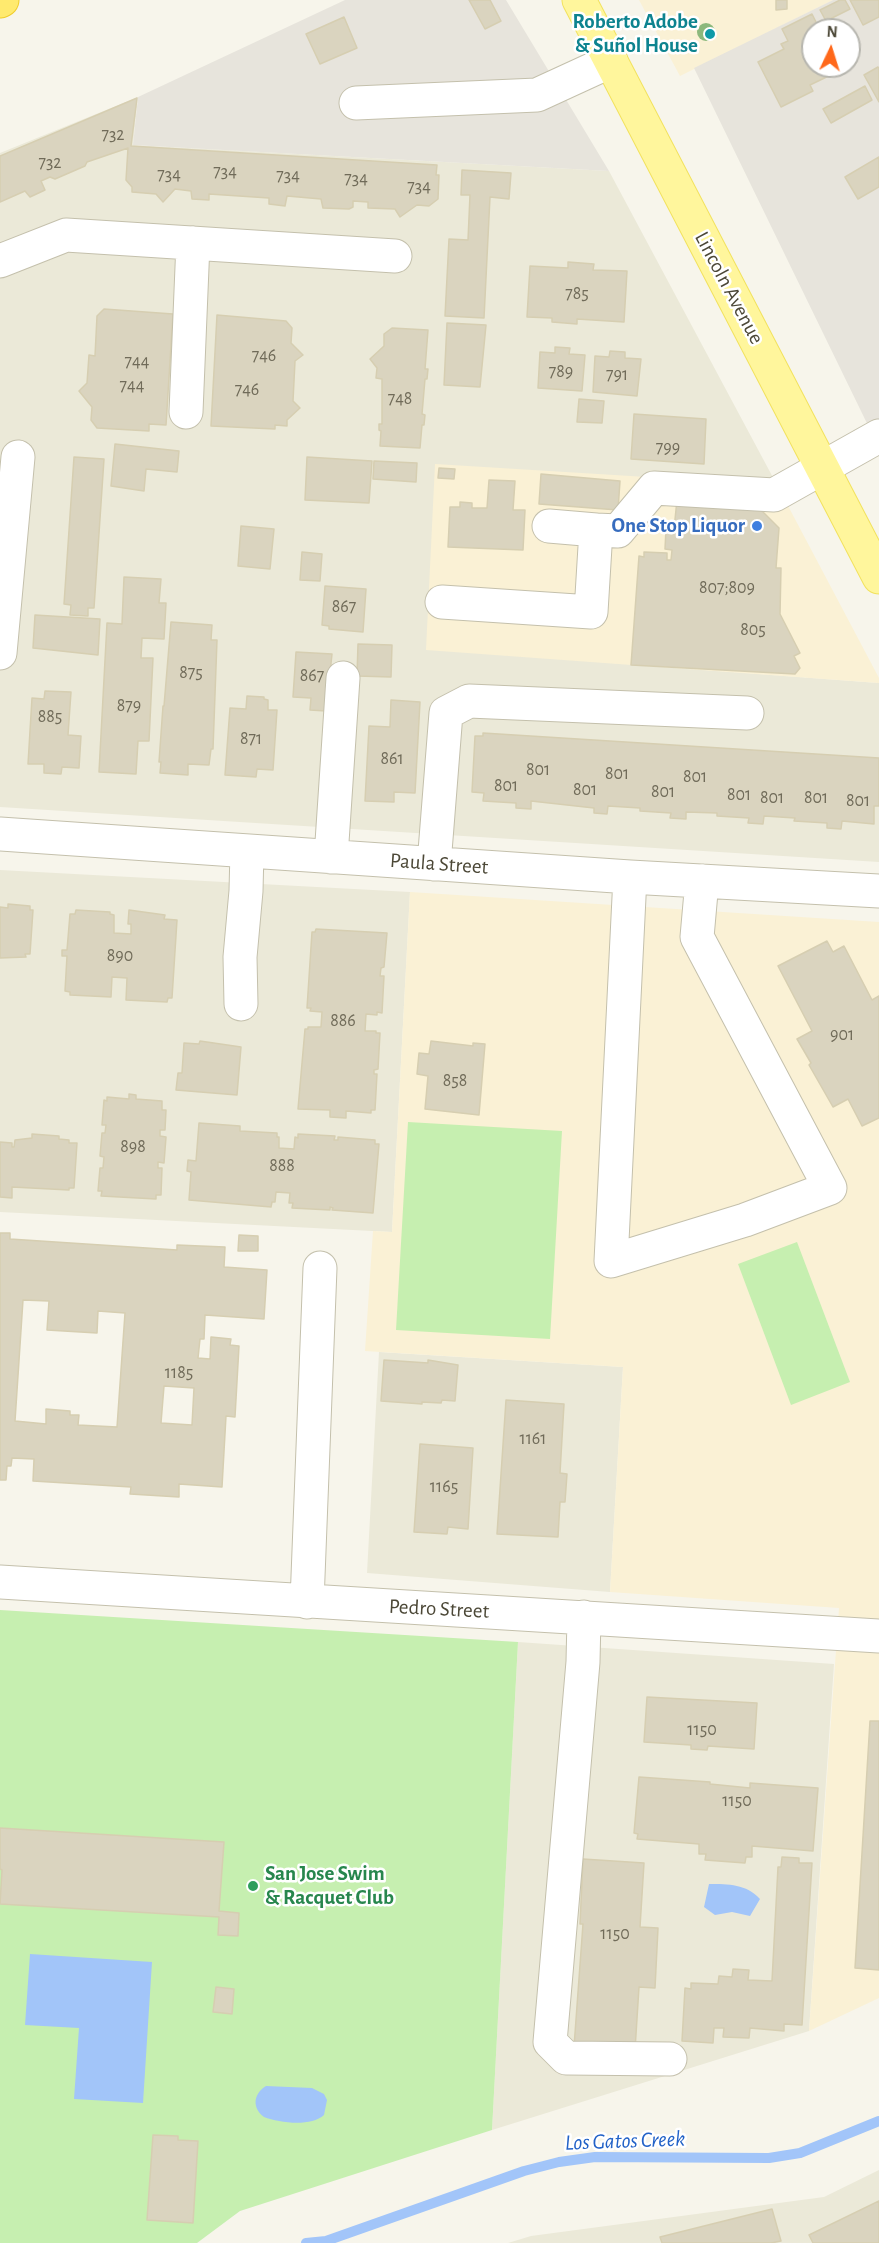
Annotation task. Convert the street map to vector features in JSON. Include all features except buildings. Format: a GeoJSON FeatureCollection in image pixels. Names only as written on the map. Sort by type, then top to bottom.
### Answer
{"type":"FeatureCollection","features":[{"type":"Feature","properties":{"kind":"main road","name":"Lincoln Avenue"},"geometry":{"type":"LineString","coordinates":[[579,0],[877,567]]}},
{"type":"Feature","properties":{"kind":"street"},"geometry":{"type":"LineString","coordinates":[[356,103],[537,95],[611,62]]}},
{"type":"Feature","properties":{"kind":"street"},"geometry":{"type":"LineString","coordinates":[[0,261],[66,235],[395,256]]}},
{"type":"Feature","properties":{"kind":"street"},"geometry":{"type":"LineString","coordinates":[[186,412],[193,243]]}},
{"type":"Feature","properties":{"kind":"street"},"geometry":{"type":"LineString","coordinates":[[549,526],[618,531],[654,488],[774,495],[824,469],[879,436]]}},
{"type":"Feature","properties":{"kind":"street"},"geometry":{"type":"LineString","coordinates":[[0,653],[18,457]]}},
{"type":"Feature","properties":{"kind":"street"},"geometry":{"type":"LineString","coordinates":[[442,602],[591,612],[596,530]]}},
{"type":"Feature","properties":{"kind":"street"},"geometry":{"type":"LineString","coordinates":[[331,856],[343,678]]}},
{"type":"Feature","properties":{"kind":"street"},"geometry":{"type":"LineString","coordinates":[[434,864],[446,713],[469,701],[747,713]]}},
{"type":"Feature","properties":{"kind":"street","name":"Paula Street"},"geometry":{"type":"LineString","coordinates":[[0,834],[630,877],[879,891]]}},
{"type":"Feature","properties":{"kind":"street"},"geometry":{"type":"LineString","coordinates":[[241,1004],[240,957],[246,891],[246,851]]}},
{"type":"Feature","properties":{"kind":"street"},"geometry":{"type":"LineString","coordinates":[[630,877],[610,1261],[745,1220],[830,1188],[698,937],[702,881]]}},
{"type":"Feature","properties":{"kind":"street"},"geometry":{"type":"LineString","coordinates":[[307,1602],[320,1268]]}},
{"type":"Feature","properties":{"kind":"street","name":"Pedro Street"},"geometry":{"type":"LineString","coordinates":[[0,1582],[879,1636]]}},
{"type":"Feature","properties":{"kind":"street"},"geometry":{"type":"LineString","coordinates":[[584,1617],[583,1662],[550,2042],[566,2058],[670,2059]]}},
{"type":"Feature","properties":{"kind":"shaded area"},"geometry":{"type":"Polygon","coordinates":[[[345,0],[506,0],[609,171],[133,145],[138,97],[345,0]]]}},
{"type":"Feature","properties":{"kind":"shaded area","name":"Roberto Adobe & Suñol House"},"geometry":{"type":"Polygon","coordinates":[[[639,0],[833,0],[680,76],[639,0]]]}},
{"type":"Feature","properties":{"kind":"shaded area"},"geometry":{"type":"Polygon","coordinates":[[[833,0],[879,0],[879,448],[694,68],[833,0]]]}},
{"type":"Feature","properties":{"kind":"shaded area"},"geometry":{"type":"Polygon","coordinates":[[[138,97],[133,145],[609,171],[777,485],[426,649],[879,683],[879,862],[0,807],[0,153],[138,97]]]}},
{"type":"Feature","properties":{"kind":"shaded area"},"geometry":{"type":"Polygon","coordinates":[[[435,464],[777,485],[879,678],[879,683],[426,650],[435,464]]]}},
{"type":"Feature","properties":{"kind":"shaded area"},"geometry":{"type":"Polygon","coordinates":[[[0,870],[410,892],[392,1232],[0,1212],[0,870]]]}},
{"type":"Feature","properties":{"kind":"shaded area"},"geometry":{"type":"Polygon","coordinates":[[[410,892],[879,922],[879,1998],[809,2031],[839,1608],[610,1592],[623,1367],[365,1351],[373,1231],[392,1232],[410,892]]]}},
{"type":"Feature","properties":{"kind":"shaded area"},"geometry":{"type":"Polygon","coordinates":[[[379,1352],[623,1367],[610,1592],[367,1573],[379,1352]]]}},
{"type":"Feature","properties":{"kind":"shaded area"},"geometry":{"type":"Polygon","coordinates":[[[518,1642],[834,1664],[809,2031],[492,2130],[518,1642]]]}},
{"type":"Feature","properties":{"kind":"shaded area"},"geometry":{"type":"Polygon","coordinates":[[[879,2170],[879,2243],[508,2243],[531,2236],[824,2197],[879,2170]]]}},
{"type":"Feature","properties":{"kind":"green space"},"geometry":{"type":"Polygon","coordinates":[[[408,1122],[562,1131],[550,1339],[396,1330],[408,1122]]]}},
{"type":"Feature","properties":{"kind":"green space"},"geometry":{"type":"Polygon","coordinates":[[[797,1242],[850,1382],[791,1405],[738,1264],[797,1242]]]}},
{"type":"Feature","properties":{"kind":"green space","name":"San Jose Swim & Racquet Club"},"geometry":{"type":"Polygon","coordinates":[[[0,1610],[518,1642],[492,2130],[240,2211],[197,2243],[0,2243],[0,1610]]]}},
{"type":"Feature","properties":{"kind":"water"},"geometry":{"type":"Polygon","coordinates":[[[709,1884],[743,1888],[760,1899],[750,1916],[732,1912],[715,1915],[704,1907],[709,1884]]]}},
{"type":"Feature","properties":{"kind":"water"},"geometry":{"type":"Polygon","coordinates":[[[30,1954],[152,1962],[143,2103],[74,2099],[79,2028],[25,2025],[30,1954]]]}},
{"type":"Feature","properties":{"kind":"water"},"geometry":{"type":"Polygon","coordinates":[[[266,2086],[312,2088],[324,2094],[327,2100],[324,2115],[304,2122],[278,2121],[264,2117],[257,2109],[256,2097],[266,2086]]]}},
{"type":"Feature","properties":{"kind":"waterway","name":"Los Gatos Creek"},"geometry":{"type":"LineString","coordinates":[[306,2243],[326,2241],[524,2171],[559,2162],[595,2157],[769,2158],[800,2153],[879,2121]]}},
{"type":"Feature","properties":{"kind":"place","name":"Roberto Adobe & Suñol House"},"geometry":{"type":"Point","coordinates":[710,34]}},
{"type":"Feature","properties":{"kind":"place","name":"One Stop Liquor"},"geometry":{"type":"Point","coordinates":[757,526]}},
{"type":"Feature","properties":{"kind":"place","name":"San Jose Swim & Racquet Club"},"geometry":{"type":"Point","coordinates":[253,1886]}}]}
